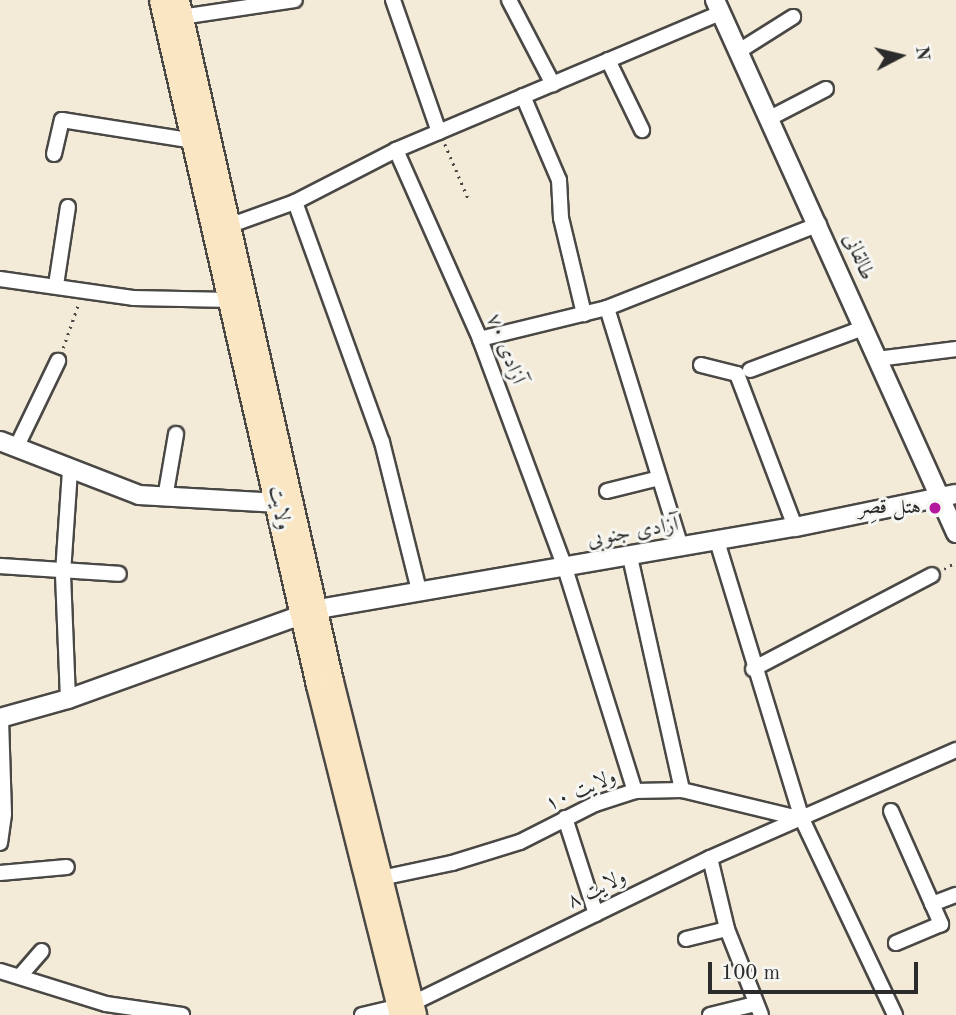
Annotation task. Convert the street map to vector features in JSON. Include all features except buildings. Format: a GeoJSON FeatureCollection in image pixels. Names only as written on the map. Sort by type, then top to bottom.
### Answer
{"type":"FeatureCollection","features":[{"type":"Feature","properties":{"kind":"main road","name":"ولایت"},"geometry":{"type":"LineString","coordinates":[[160,0],[278,503],[381,878],[406,1010]]}},
{"type":"Feature","properties":{"kind":"main road","name":"ولایت"},"geometry":{"type":"LineString","coordinates":[[179,8],[232,225],[310,614],[406,1010]]}},
{"type":"Feature","properties":{"kind":"street"},"geometry":{"type":"LineString","coordinates":[[179,8],[295,0]]}},
{"type":"Feature","properties":{"kind":"street"},"geometry":{"type":"LineString","coordinates":[[393,0],[439,132]]}},
{"type":"Feature","properties":{"kind":"street"},"geometry":{"type":"LineString","coordinates":[[509,0],[553,84]]}},
{"type":"Feature","properties":{"kind":"street"},"geometry":{"type":"LineString","coordinates":[[232,225],[295,202],[396,150],[608,60],[718,6]]}},
{"type":"Feature","properties":{"kind":"street","name":"طالقانی"},"geometry":{"type":"LineString","coordinates":[[718,6],[819,225],[877,359],[948,496],[956,533]]}},
{"type":"Feature","properties":{"kind":"street"},"geometry":{"type":"LineString","coordinates":[[739,51],[793,17]]}},
{"type":"Feature","properties":{"kind":"street"},"geometry":{"type":"LineString","coordinates":[[608,60],[642,130]]}},
{"type":"Feature","properties":{"kind":"street"},"geometry":{"type":"LineString","coordinates":[[770,118],[826,89]]}},
{"type":"Feature","properties":{"kind":"street"},"geometry":{"type":"LineString","coordinates":[[523,96],[559,180],[561,218],[584,314]]}},
{"type":"Feature","properties":{"kind":"street"},"geometry":{"type":"LineString","coordinates":[[54,154],[62,120],[194,141]]}},
{"type":"Feature","properties":{"kind":"street","name":"آزادی ۷۰"},"geometry":{"type":"LineString","coordinates":[[396,150],[480,339],[565,568],[635,791]]}},
{"type":"Feature","properties":{"kind":"street"},"geometry":{"type":"LineString","coordinates":[[295,202],[382,442],[419,590]]}},
{"type":"Feature","properties":{"kind":"street"},"geometry":{"type":"LineString","coordinates":[[55,285],[68,207]]}},
{"type":"Feature","properties":{"kind":"street"},"geometry":{"type":"LineString","coordinates":[[480,339],[607,308],[819,225]]}},
{"type":"Feature","properties":{"kind":"street"},"geometry":{"type":"LineString","coordinates":[[0,279],[133,298],[232,300]]}},
{"type":"Feature","properties":{"kind":"street"},"geometry":{"type":"LineString","coordinates":[[607,308],[681,547]]}},
{"type":"Feature","properties":{"kind":"street"},"geometry":{"type":"LineString","coordinates":[[750,370],[863,327]]}},
{"type":"Feature","properties":{"kind":"street"},"geometry":{"type":"LineString","coordinates":[[877,359],[956,349]]}},
{"type":"Feature","properties":{"kind":"street"},"geometry":{"type":"LineString","coordinates":[[58,361],[8,444],[139,495],[278,503]]}},
{"type":"Feature","properties":{"kind":"street"},"geometry":{"type":"LineString","coordinates":[[701,365],[737,374],[795,527]]}},
{"type":"Feature","properties":{"kind":"street"},"geometry":{"type":"LineString","coordinates":[[165,498],[176,434]]}},
{"type":"Feature","properties":{"kind":"street"},"geometry":{"type":"LineString","coordinates":[[68,699],[63,573],[69,470]]}},
{"type":"Feature","properties":{"kind":"street"},"geometry":{"type":"LineString","coordinates":[[607,491],[659,478]]}},
{"type":"Feature","properties":{"kind":"street","name":"آزادی جنوبی"},"geometry":{"type":"LineString","coordinates":[[1,718],[68,699],[310,614],[419,590],[630,557],[948,496]]}},
{"type":"Feature","properties":{"kind":"street"},"geometry":{"type":"LineString","coordinates":[[717,541],[753,669],[802,819],[895,1015]]}},
{"type":"Feature","properties":{"kind":"street"},"geometry":{"type":"LineString","coordinates":[[630,557],[682,790]]}},
{"type":"Feature","properties":{"kind":"street"},"geometry":{"type":"LineString","coordinates":[[0,566],[63,573],[120,574]]}},
{"type":"Feature","properties":{"kind":"street"},"geometry":{"type":"LineString","coordinates":[[753,669],[932,575]]}},
{"type":"Feature","properties":{"kind":"street"},"geometry":{"type":"LineString","coordinates":[[0,840],[4,814],[1,718]]}},
{"type":"Feature","properties":{"kind":"street","name":"ولایت ۸"},"geometry":{"type":"LineString","coordinates":[[362,1015],[406,1010],[710,858],[956,750]]}},
{"type":"Feature","properties":{"kind":"street","name":"ولایت ۱۰"},"geometry":{"type":"LineString","coordinates":[[381,878],[452,863],[520,842],[565,818],[635,791],[682,790],[802,819]]}},
{"type":"Feature","properties":{"kind":"street"},"geometry":{"type":"LineString","coordinates":[[891,811],[942,924],[896,943]]}},
{"type":"Feature","properties":{"kind":"street"},"geometry":{"type":"LineString","coordinates":[[565,818],[596,914]]}},
{"type":"Feature","properties":{"kind":"street"},"geometry":{"type":"LineString","coordinates":[[710,858],[727,929],[758,1009],[710,1015]]}},
{"type":"Feature","properties":{"kind":"street"},"geometry":{"type":"LineString","coordinates":[[0,873],[67,867]]}},
{"type":"Feature","properties":{"kind":"street"},"geometry":{"type":"LineString","coordinates":[[932,904],[956,895]]}},
{"type":"Feature","properties":{"kind":"street"},"geometry":{"type":"LineString","coordinates":[[686,939],[727,929]]}},
{"type":"Feature","properties":{"kind":"street"},"geometry":{"type":"LineString","coordinates":[[20,976],[43,951]]}},
{"type":"Feature","properties":{"kind":"street"},"geometry":{"type":"LineString","coordinates":[[0,971],[107,1009],[181,1015]]}},
{"type":"Feature","properties":{"kind":"path"},"geometry":{"type":"LineString","coordinates":[[439,132],[468,198]]}},
{"type":"Feature","properties":{"kind":"path"},"geometry":{"type":"LineString","coordinates":[[58,361],[82,289]]}},
{"type":"Feature","properties":{"kind":"place","name":"هتل قصِر"},"geometry":{"type":"Point","coordinates":[935,508]}}]}
